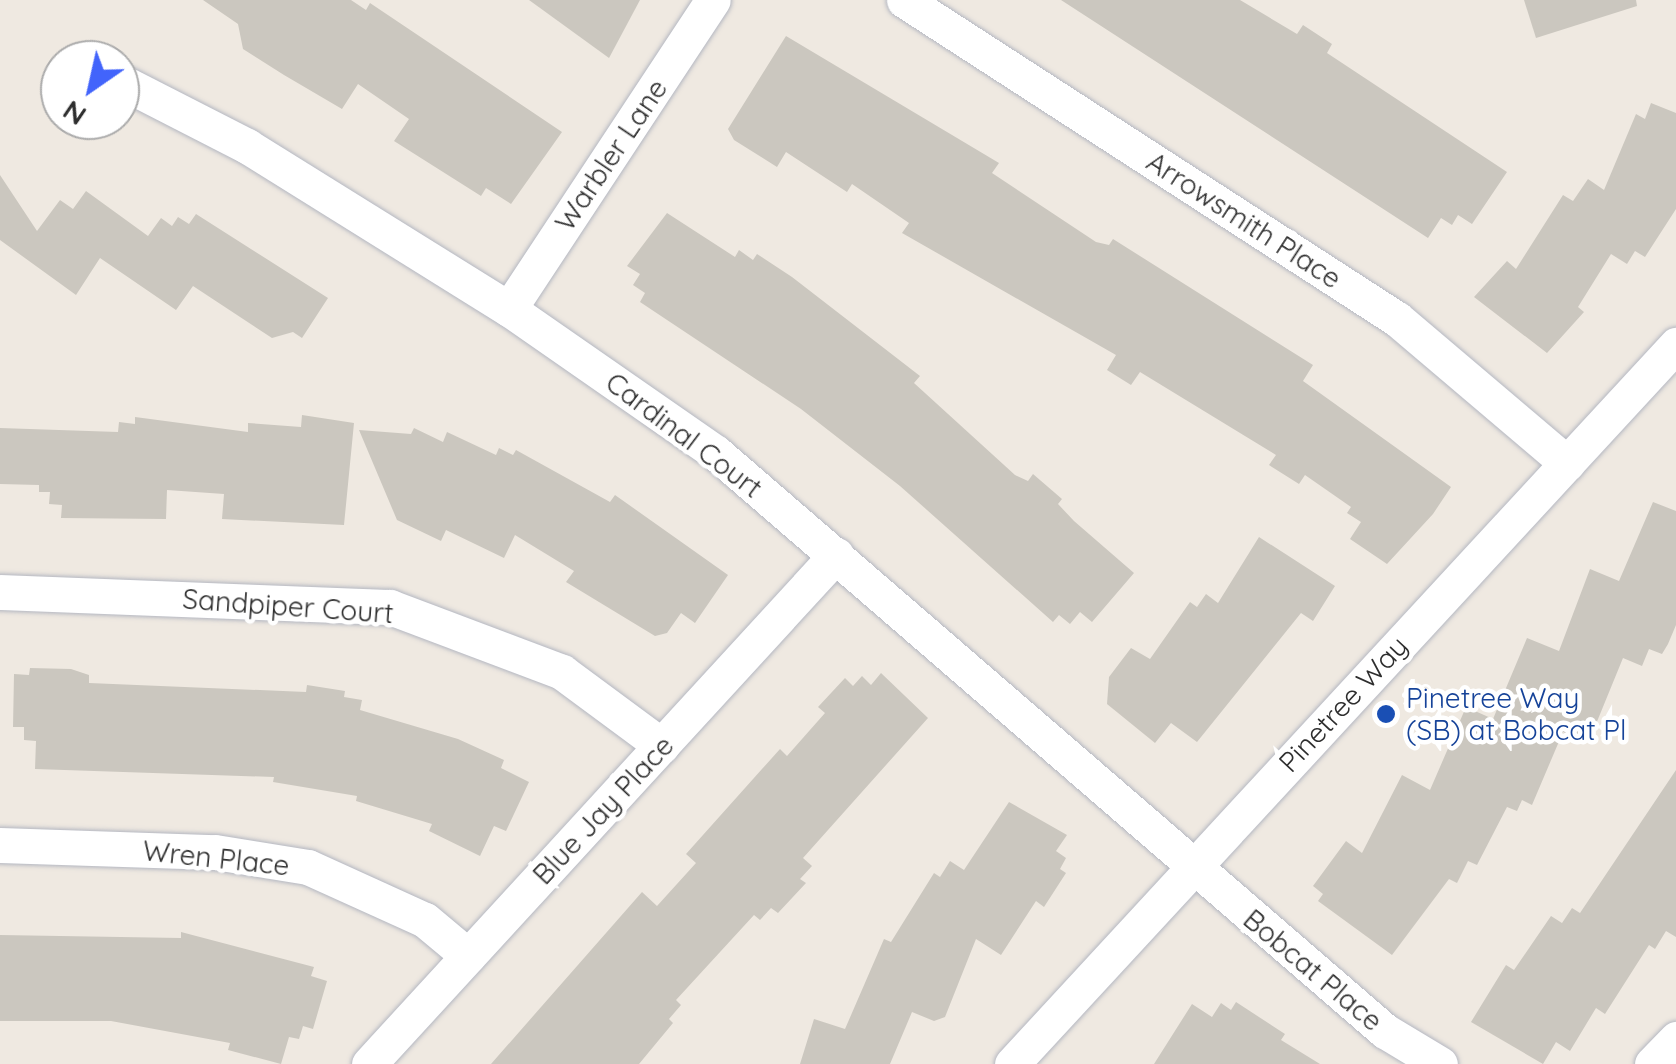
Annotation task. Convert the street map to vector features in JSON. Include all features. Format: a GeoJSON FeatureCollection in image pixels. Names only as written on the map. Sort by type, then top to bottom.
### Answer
{"type":"FeatureCollection","features":[{"type":"Feature","properties":{"kind":"street","name":"Warbler Lane"},"geometry":{"type":"LineString","coordinates":[[508,309],[713,0]]}},
{"type":"Feature","properties":{"kind":"street","name":"Arrowsmith Place"},"geometry":{"type":"LineString","coordinates":[[904,0],[1397,319],[1567,463]]}},
{"type":"Feature","properties":{"kind":"street","name":"Cardinal Court"},"geometry":{"type":"LineString","coordinates":[[140,91],[247,146],[508,309],[716,453],[1192,867]]}},
{"type":"Feature","properties":{"kind":"street","name":"Pinetree Way"},"geometry":{"type":"LineString","coordinates":[[1012,1064],[1676,345]]}},
{"type":"Feature","properties":{"kind":"street","name":"Blue Jay Place"},"geometry":{"type":"LineString","coordinates":[[369,1064],[836,555]]}},
{"type":"Feature","properties":{"kind":"street","name":"Sandpiper Court"},"geometry":{"type":"LineString","coordinates":[[0,592],[390,607],[562,672],[662,746]]}},
{"type":"Feature","properties":{"kind":"street","name":"Wren Place"},"geometry":{"type":"LineString","coordinates":[[0,845],[215,852],[308,867],[425,920],[468,956]]}},
{"type":"Feature","properties":{"kind":"street","name":"Bobcat Place"},"geometry":{"type":"LineString","coordinates":[[1192,867],[1385,1031],[1440,1064]]}},
{"type":"Feature","properties":{"kind":"street"},"geometry":{"type":"LineString","coordinates":[[1652,1064],[1676,1039]]}},
{"type":"Feature","properties":{"kind":"building"},"geometry":{"type":"Polygon","coordinates":[[[203,0],[351,0],[366,10],[370,3],[562,132],[511,204],[486,188],[481,196],[394,141],[409,119],[358,84],[342,109],[243,49],[238,24],[203,0]]]}},
{"type":"Feature","properties":{"kind":"building"},"geometry":{"type":"Polygon","coordinates":[[[529,0],[640,0],[609,58],[529,0]]]}},
{"type":"Feature","properties":{"kind":"building"},"geometry":{"type":"Polygon","coordinates":[[[1061,0],[1240,0],[1297,34],[1303,25],[1332,44],[1327,53],[1507,172],[1472,224],[1458,215],[1452,225],[1441,218],[1428,238],[1061,0]]]}},
{"type":"Feature","properties":{"kind":"building"},"geometry":{"type":"Polygon","coordinates":[[[1524,0],[1636,0],[1637,6],[1536,38],[1524,0]]]}},
{"type":"Feature","properties":{"kind":"building"},"geometry":{"type":"Polygon","coordinates":[[[786,36],[999,163],[992,173],[1096,242],[1109,245],[1113,239],[1313,365],[1303,381],[1451,487],[1433,514],[1387,564],[1350,539],[1361,522],[1347,513],[1351,507],[1305,475],[1299,484],[1269,465],[1276,455],[1140,372],[1131,385],[1107,370],[1116,355],[902,233],[909,223],[852,184],[847,192],[786,152],[777,167],[734,140],[728,129],[786,36]]]}},
{"type":"Feature","properties":{"kind":"building"},"geometry":{"type":"Polygon","coordinates":[[[1651,103],[1676,113],[1676,209],[1645,257],[1635,251],[1627,264],[1611,254],[1578,307],[1584,312],[1547,353],[1474,297],[1507,261],[1516,269],[1563,195],[1573,201],[1588,179],[1604,190],[1636,114],[1645,119],[1651,103]]]}},
{"type":"Feature","properties":{"kind":"building"},"geometry":{"type":"Polygon","coordinates":[[[0,175],[37,231],[60,200],[73,209],[86,191],[148,236],[161,218],[172,226],[178,217],[189,224],[196,214],[328,298],[302,338],[293,332],[272,338],[193,286],[176,310],[100,258],[76,295],[0,240],[0,175]]]}},
{"type":"Feature","properties":{"kind":"building"},"geometry":{"type":"Polygon","coordinates":[[[667,213],[735,257],[739,250],[753,260],[757,254],[792,277],[920,376],[914,383],[1015,475],[1028,481],[1033,474],[1062,499],[1058,504],[1074,521],[1134,573],[1092,622],[1080,612],[1070,624],[1059,615],[1053,622],[900,486],[801,409],[640,302],[645,293],[633,285],[640,274],[627,266],[667,213]]]}},
{"type":"Feature","properties":{"kind":"building"},"geometry":{"type":"Polygon","coordinates":[[[302,415],[354,423],[344,525],[222,519],[224,494],[167,490],[166,519],[61,518],[62,505],[49,504],[50,492],[39,492],[39,485],[0,484],[0,428],[118,432],[119,422],[135,424],[135,417],[248,432],[248,423],[301,427],[302,415]]]}},
{"type":"Feature","properties":{"kind":"building"},"geometry":{"type":"Polygon","coordinates":[[[414,428],[443,442],[447,432],[496,455],[499,448],[513,455],[516,450],[610,502],[615,495],[728,575],[695,623],[681,613],[667,633],[655,636],[566,582],[574,571],[515,535],[504,558],[446,530],[441,541],[397,520],[359,430],[411,434],[414,428]]]}},
{"type":"Feature","properties":{"kind":"building"},"geometry":{"type":"Polygon","coordinates":[[[1653,502],[1676,511],[1676,625],[1668,644],[1662,654],[1649,649],[1642,666],[1623,658],[1596,724],[1588,721],[1581,739],[1563,732],[1532,805],[1522,800],[1517,811],[1507,807],[1477,865],[1468,861],[1457,883],[1449,879],[1392,955],[1318,901],[1323,894],[1313,886],[1346,841],[1362,853],[1402,775],[1430,790],[1466,707],[1493,719],[1527,638],[1559,651],[1590,569],[1619,581],[1653,502]]]}},
{"type":"Feature","properties":{"kind":"building"},"geometry":{"type":"Polygon","coordinates":[[[1259,537],[1335,586],[1313,621],[1301,613],[1197,742],[1171,723],[1155,743],[1107,704],[1109,677],[1131,648],[1150,659],[1190,602],[1197,607],[1206,594],[1218,603],[1259,537]]]}},
{"type":"Feature","properties":{"kind":"building"},"geometry":{"type":"Polygon","coordinates":[[[30,668],[71,669],[89,675],[89,683],[306,692],[307,685],[345,691],[344,697],[362,700],[360,710],[458,739],[504,760],[501,768],[529,782],[506,831],[494,826],[480,856],[429,831],[432,824],[356,801],[357,796],[273,782],[274,777],[35,769],[36,741],[24,740],[24,727],[13,727],[14,674],[29,675],[30,668]]]}},
{"type":"Feature","properties":{"kind":"building"},"geometry":{"type":"Polygon","coordinates":[[[881,673],[928,718],[803,858],[812,866],[800,879],[806,883],[778,913],[771,908],[760,920],[754,915],[676,1000],[681,1005],[669,1019],[673,1023],[639,1064],[491,1064],[642,892],[657,906],[696,863],[686,854],[780,749],[787,756],[825,713],[818,707],[845,678],[853,686],[862,676],[871,685],[881,673]]]}},
{"type":"Feature","properties":{"kind":"building"},"geometry":{"type":"Polygon","coordinates":[[[1676,770],[1676,937],[1666,931],[1655,949],[1649,945],[1605,1014],[1596,1008],[1570,1051],[1556,1042],[1543,1064],[1471,1022],[1506,965],[1514,970],[1551,916],[1562,923],[1572,908],[1580,913],[1676,770]]]}},
{"type":"Feature","properties":{"kind":"building"},"geometry":{"type":"Polygon","coordinates":[[[1009,802],[1067,835],[1056,851],[1066,858],[1060,869],[1066,873],[1044,907],[1036,901],[1001,955],[976,939],[945,1017],[934,1021],[912,1012],[890,1064],[800,1064],[814,1019],[845,1029],[884,939],[891,942],[934,873],[940,877],[950,861],[964,870],[1009,802]]]}},
{"type":"Feature","properties":{"kind":"building"},"geometry":{"type":"Polygon","coordinates":[[[181,932],[314,967],[311,976],[327,981],[313,1029],[303,1026],[299,1039],[289,1037],[281,1064],[228,1050],[230,1043],[111,1021],[0,1021],[0,935],[181,938],[181,932]]]}},
{"type":"Feature","properties":{"kind":"building"},"geometry":{"type":"Polygon","coordinates":[[[1236,1002],[1285,1034],[1281,1040],[1320,1064],[1154,1064],[1192,1004],[1212,1017],[1221,1003],[1231,1010],[1236,1002]]]}},
{"type":"Feature","properties":{"kind":"place","name":"Pinetree Way (SB) at Bobcat Pl"},"geometry":{"type":"Point","coordinates":[1386,714]}}]}
